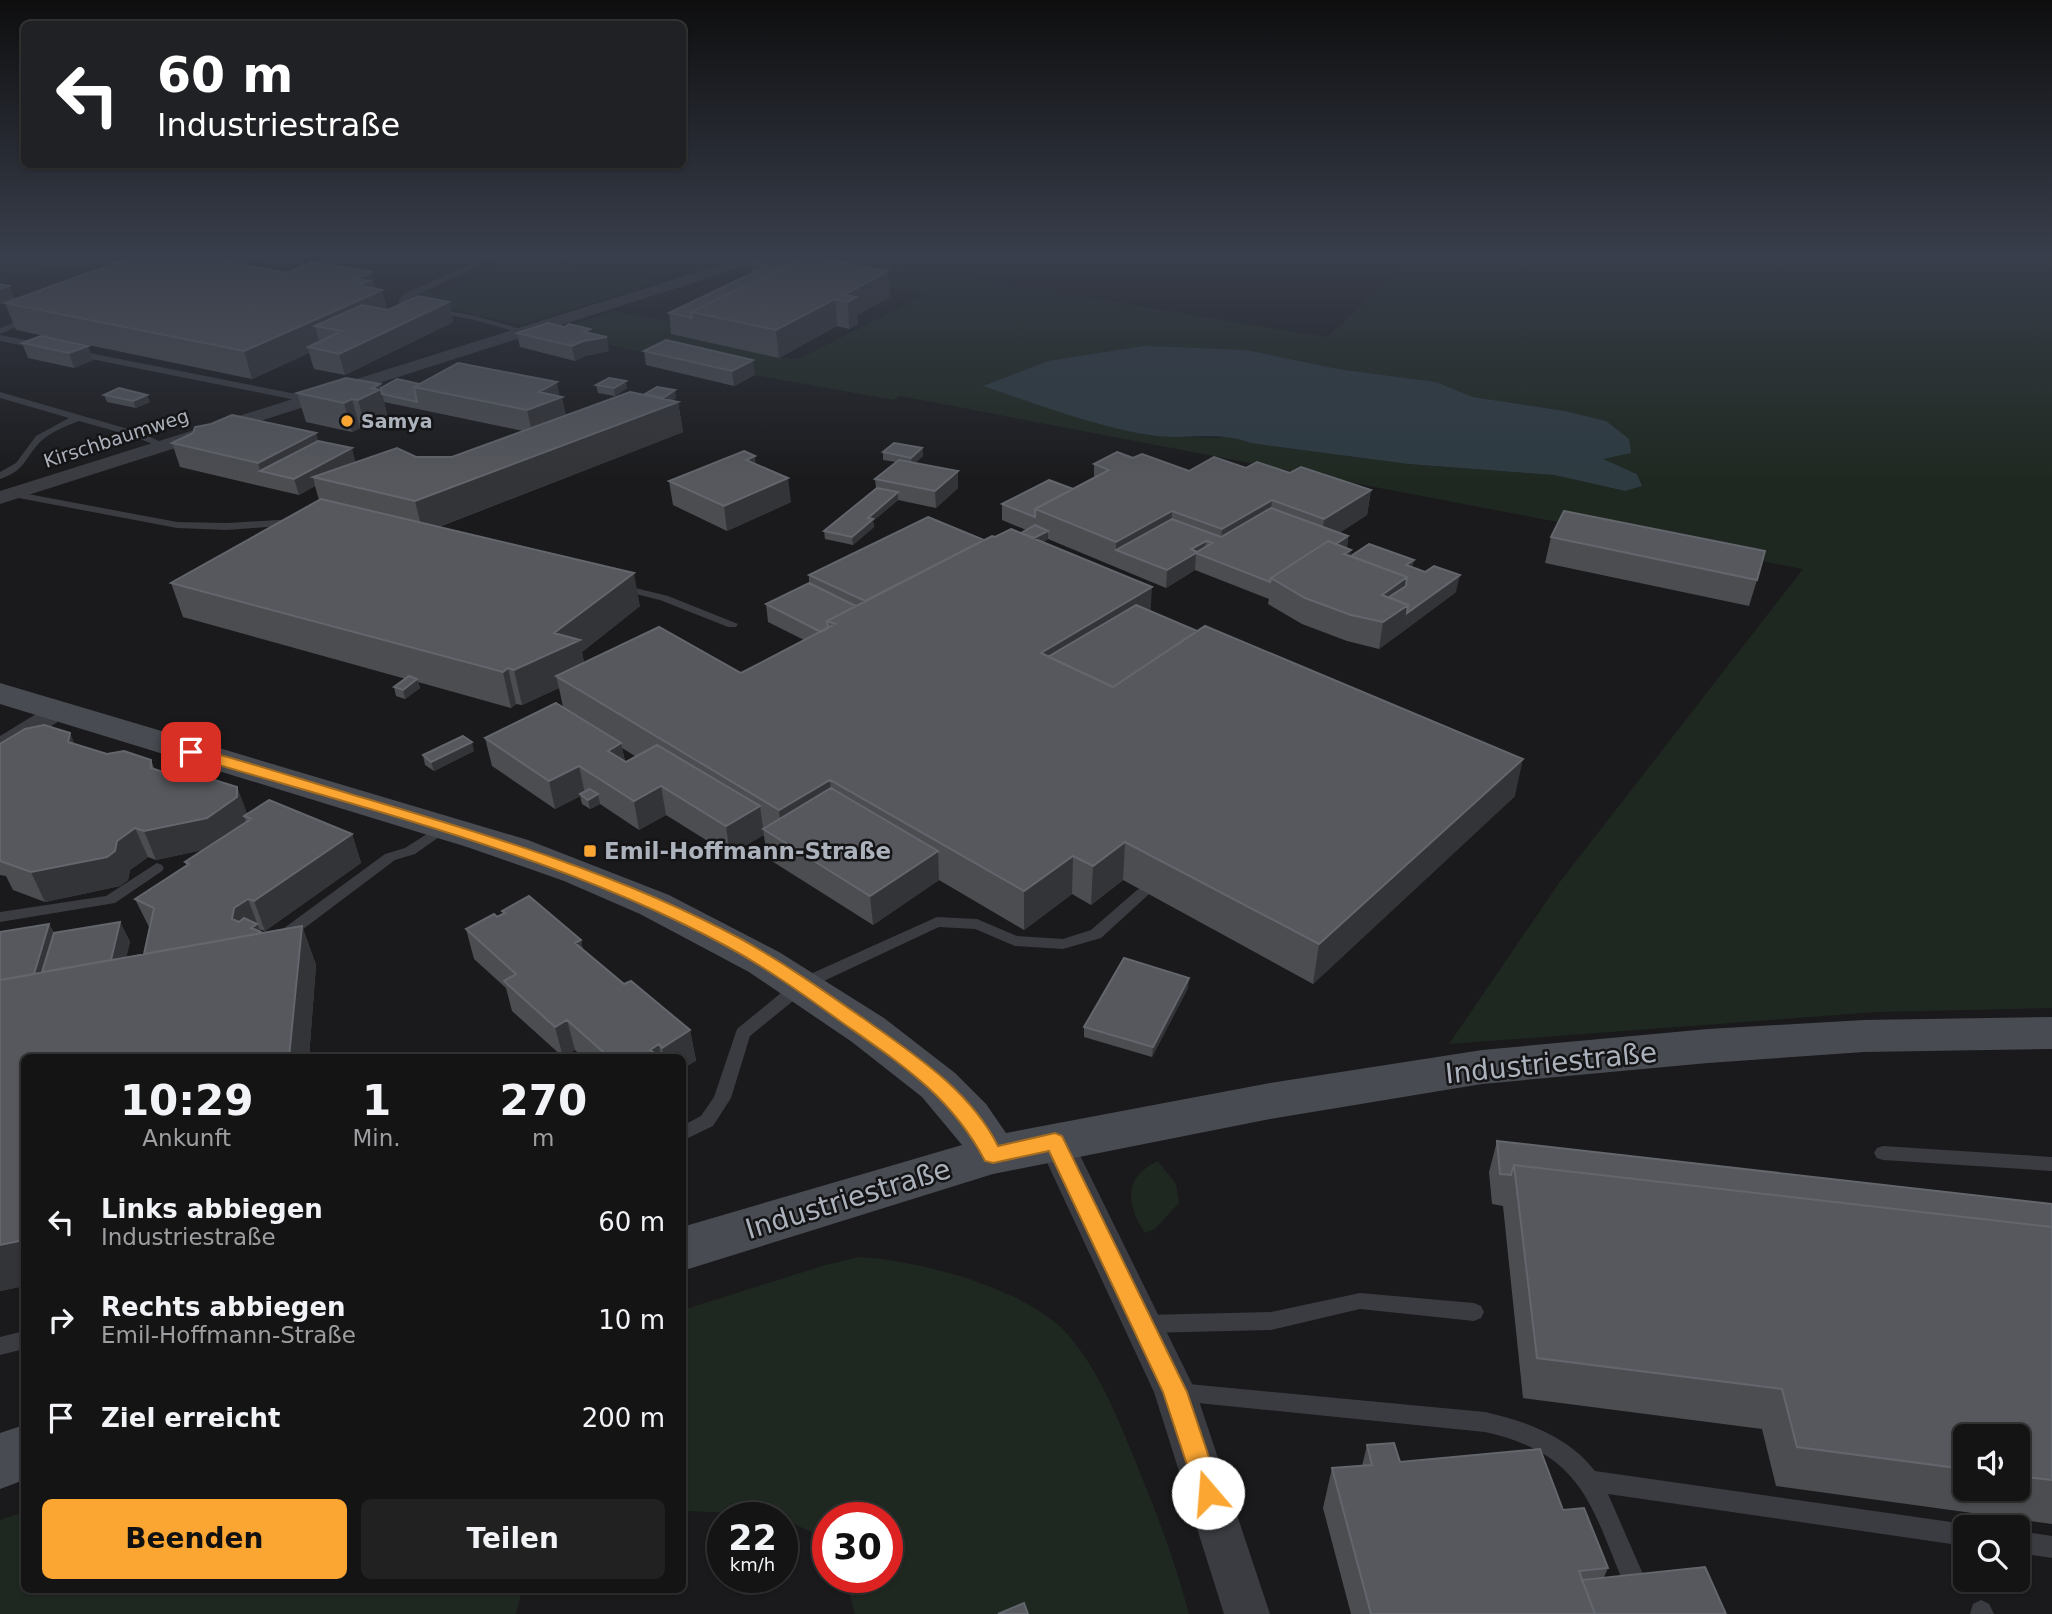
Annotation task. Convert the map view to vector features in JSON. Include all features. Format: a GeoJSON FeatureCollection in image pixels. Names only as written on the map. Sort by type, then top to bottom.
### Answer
{"type":"FeatureCollection","features":[{"type":"Feature","properties":{"kind":"street","name":"Kirschbaumweg"},"geometry":{"type":"LineString","coordinates":[[6,496],[526,330]]}},
{"type":"Feature","properties":{"kind":"street"},"geometry":{"type":"LineString","coordinates":[[0,693],[444,827],[579,872],[658,906],[733,943],[803,984],[933,1080],[981,1131],[993,1155]]}},
{"type":"Feature","properties":{"kind":"street"},"geometry":{"type":"LineString","coordinates":[[0,747],[58,711]]}},
{"type":"Feature","properties":{"kind":"street","name":"Industriestraße"},"geometry":{"type":"LineString","coordinates":[[686,1248],[993,1155],[1270,1101],[1482,1067],[1864,1036],[2052,1033]]}},
{"type":"Feature","properties":{"kind":"street"},"geometry":{"type":"LineString","coordinates":[[1055,1141],[1175,1392],[1247,1614]]}},
{"type":"Feature","properties":{"kind":"street"},"geometry":{"type":"LineString","coordinates":[[0,1461],[21,1454]]}},
{"type":"Feature","properties":{"kind":"lane"},"geometry":{"type":"LineString","coordinates":[[516,330],[521,332]]}},
{"type":"Feature","properties":{"kind":"lane"},"geometry":{"type":"LineString","coordinates":[[0,338],[53,349]]}},
{"type":"Feature","properties":{"kind":"lane"},"geometry":{"type":"LineString","coordinates":[[66,351],[306,399]]}},
{"type":"Feature","properties":{"kind":"lane"},"geometry":{"type":"LineString","coordinates":[[0,395],[162,445]]}},
{"type":"Feature","properties":{"kind":"lane"},"geometry":{"type":"LineString","coordinates":[[0,476],[21,465],[33,444],[43,435],[60,424],[78,418]]}},
{"type":"Feature","properties":{"kind":"lane"},"geometry":{"type":"LineString","coordinates":[[6,496],[54,499],[160,523],[192,526],[231,527],[307,522]]}},
{"type":"Feature","properties":{"kind":"lane"},"geometry":{"type":"LineString","coordinates":[[610,586],[664,598],[732,624]]}},
{"type":"Feature","properties":{"kind":"lane"},"geometry":{"type":"LineString","coordinates":[[278,939],[390,857],[410,851],[444,827]]}},
{"type":"Feature","properties":{"kind":"lane"},"geometry":{"type":"LineString","coordinates":[[0,916],[110,900],[157,868]]}},
{"type":"Feature","properties":{"kind":"lane"},"geometry":{"type":"LineString","coordinates":[[686,1132],[707,1121],[722,1098],[743,1033],[803,984],[937,922],[977,925],[1015,941],[1063,944],[1096,934],[1142,894]]}},
{"type":"Feature","properties":{"kind":"lane"},"geometry":{"type":"LineString","coordinates":[[1883,1153],[2052,1164]]}},
{"type":"Feature","properties":{"kind":"lane"},"geometry":{"type":"LineString","coordinates":[[1144,1324],[1271,1321],[1360,1301],[1474,1312]]}},
{"type":"Feature","properties":{"kind":"lane"},"geometry":{"type":"LineString","coordinates":[[0,1346],[21,1341]]}},
{"type":"Feature","properties":{"kind":"lane"},"geometry":{"type":"LineString","coordinates":[[1175,1392],[1485,1422],[1510,1427],[1562,1454],[1590,1481],[1634,1581]]}},
{"type":"Feature","properties":{"kind":"lane"},"geometry":{"type":"LineString","coordinates":[[1590,1481],[1953,1533]]}},
{"type":"Feature","properties":{"kind":"lane"},"geometry":{"type":"LineString","coordinates":[[2030,1544],[2052,1547]]}},
{"type":"Feature","properties":{"kind":"shaded area"},"geometry":{"type":"Polygon","coordinates":[[[551,330],[704,330],[779,358],[799,359],[855,330],[1286,330],[1327,337],[1334,330],[2052,330],[2052,1008],[1876,1012],[1449,1044],[1559,883],[1803,569],[900,396],[893,400],[755,375],[671,354],[654,355],[580,338],[539,334],[551,330]],[[1246,350],[1150,436],[1219,438],[1232,435],[1250,443],[1408,464],[1554,475],[1625,491],[1637,474],[1601,459],[1565,411],[1473,397],[1436,382],[1338,369],[1246,350]]]}},
{"type":"Feature","properties":{"kind":"shaded area"},"geometry":{"type":"Polygon","coordinates":[[[1144,346],[1246,350],[1338,369],[1436,382],[1473,397],[1565,411],[1606,421],[1629,439],[1631,453],[1603,459],[1637,474],[1642,486],[1625,491],[1554,475],[1408,464],[1250,443],[1226,437],[1162,437],[1086,420],[983,386],[1048,361],[1144,346]]]}},
{"type":"Feature","properties":{"kind":"shaded area"},"geometry":{"type":"Polygon","coordinates":[[[1158,1161],[1176,1184],[1179,1203],[1156,1228],[1145,1233],[1134,1212],[1131,1192],[1139,1175],[1158,1161]]]}},
{"type":"Feature","properties":{"kind":"shaded area"},"geometry":{"type":"Polygon","coordinates":[[[859,1257],[884,1259],[941,1271],[1001,1291],[1028,1304],[1051,1319],[1069,1336],[1106,1394],[1164,1535],[1189,1614],[855,1614],[849,1593],[903,1593],[903,1502],[812,1502],[812,1532],[798,1526],[798,1502],[707,1502],[707,1512],[686,1511],[686,1309],[859,1257]]]}},
{"type":"Feature","properties":{"kind":"shaded area"},"geometry":{"type":"Polygon","coordinates":[[[21,1513],[21,1593],[523,1593],[516,1614],[0,1614],[0,1520],[21,1513]]]}},
{"type":"Feature","properties":{"kind":"building"},"geometry":{"type":"Polygon","coordinates":[[[141,330],[291,330],[244,351],[141,330]]]}},
{"type":"Feature","properties":{"kind":"building"},"geometry":{"type":"Polygon","coordinates":[[[338,330],[389,330],[339,354],[308,347],[342,331],[338,330]]]}},
{"type":"Feature","properties":{"kind":"building"},"geometry":{"type":"Polygon","coordinates":[[[525,330],[587,330],[584,332],[607,337],[583,341],[572,346],[517,333],[525,330]]]}},
{"type":"Feature","properties":{"kind":"building"},"geometry":{"type":"Polygon","coordinates":[[[41,336],[88,346],[69,353],[22,343],[41,336]]]}},
{"type":"Feature","properties":{"kind":"building"},"geometry":{"type":"Polygon","coordinates":[[[666,340],[753,360],[732,371],[644,351],[666,340]]]}},
{"type":"Feature","properties":{"kind":"building"},"geometry":{"type":"Polygon","coordinates":[[[458,363],[557,382],[539,392],[562,397],[527,410],[414,387],[458,363]]]}},
{"type":"Feature","properties":{"kind":"building"},"geometry":{"type":"Polygon","coordinates":[[[346,378],[380,384],[372,388],[379,390],[344,403],[297,393],[346,378]]]}},
{"type":"Feature","properties":{"kind":"building"},"geometry":{"type":"Polygon","coordinates":[[[609,378],[626,381],[614,388],[596,385],[609,378]]]}},
{"type":"Feature","properties":{"kind":"building"},"geometry":{"type":"Polygon","coordinates":[[[397,379],[419,384],[414,387],[417,402],[382,394],[381,388],[397,379]]]}},
{"type":"Feature","properties":{"kind":"building"},"geometry":{"type":"Polygon","coordinates":[[[657,387],[675,390],[663,398],[645,394],[657,387]]]}},
{"type":"Feature","properties":{"kind":"building"},"geometry":{"type":"Polygon","coordinates":[[[119,388],[147,395],[133,401],[104,395],[119,388]]]}},
{"type":"Feature","properties":{"kind":"building"},"geometry":{"type":"Polygon","coordinates":[[[630,392],[678,402],[415,501],[313,477],[397,448],[416,457],[452,457],[630,392]]]}},
{"type":"Feature","properties":{"kind":"building"},"geometry":{"type":"Polygon","coordinates":[[[232,415],[316,433],[258,463],[172,443],[193,433],[195,427],[232,415]]]}},
{"type":"Feature","properties":{"kind":"building"},"geometry":{"type":"Polygon","coordinates":[[[318,441],[352,448],[294,479],[260,471],[318,441]]]}},
{"type":"Feature","properties":{"kind":"building"},"geometry":{"type":"Polygon","coordinates":[[[894,443],[922,448],[911,458],[883,452],[894,443]]]}},
{"type":"Feature","properties":{"kind":"building"},"geometry":{"type":"Polygon","coordinates":[[[744,451],[755,456],[746,460],[788,478],[724,506],[669,481],[744,451]]]}},
{"type":"Feature","properties":{"kind":"building"},"geometry":{"type":"Polygon","coordinates":[[[1117,452],[1133,458],[1142,454],[1189,471],[1214,457],[1246,468],[1257,462],[1290,473],[1301,467],[1371,490],[1324,519],[1272,500],[1222,529],[1172,511],[1116,542],[1035,509],[1109,470],[1094,464],[1117,452]]]}},
{"type":"Feature","properties":{"kind":"building"},"geometry":{"type":"Polygon","coordinates":[[[899,460],[958,471],[935,491],[875,479],[899,460]]]}},
{"type":"Feature","properties":{"kind":"building"},"geometry":{"type":"Polygon","coordinates":[[[1049,480],[1073,489],[1035,509],[1035,517],[1002,504],[1049,480]]]}},
{"type":"Feature","properties":{"kind":"building"},"geometry":{"type":"Polygon","coordinates":[[[877,488],[898,492],[868,518],[873,519],[852,537],[824,531],[877,488]]]}},
{"type":"Feature","properties":{"kind":"building"},"geometry":{"type":"Polygon","coordinates":[[[321,499],[634,573],[554,633],[580,640],[514,670],[508,668],[503,672],[171,583],[321,499]]]}},
{"type":"Feature","properties":{"kind":"building"},"geometry":{"type":"Polygon","coordinates":[[[1271,508],[1348,536],[1336,544],[1328,541],[1271,578],[1270,582],[1196,553],[1167,570],[1116,550],[1172,519],[1221,537],[1271,508]],[[1206,541],[1191,549],[1197,552],[1212,543],[1206,541]]]}},
{"type":"Feature","properties":{"kind":"building"},"geometry":{"type":"Polygon","coordinates":[[[1564,511],[1765,551],[1757,580],[1551,537],[1564,511]]]}},
{"type":"Feature","properties":{"kind":"building"},"geometry":{"type":"Polygon","coordinates":[[[928,517],[984,540],[865,601],[809,575],[928,517]]]}},
{"type":"Feature","properties":{"kind":"building"},"geometry":{"type":"Polygon","coordinates":[[[1035,525],[1048,531],[1034,538],[1021,533],[1035,525]]]}},
{"type":"Feature","properties":{"kind":"building"},"geometry":{"type":"Polygon","coordinates":[[[1011,529],[1152,587],[1041,653],[1113,687],[1205,626],[1523,759],[1319,944],[1125,842],[1093,866],[1073,856],[1024,891],[830,780],[779,810],[556,676],[659,627],[741,673],[835,624],[827,621],[992,536],[1011,529]]]}},
{"type":"Feature","properties":{"kind":"building"},"geometry":{"type":"Polygon","coordinates":[[[1328,541],[1351,550],[1344,554],[1407,577],[1382,595],[1408,605],[1383,622],[1351,615],[1305,598],[1271,578],[1328,541]]]}},
{"type":"Feature","properties":{"kind":"building"},"geometry":{"type":"Polygon","coordinates":[[[1369,544],[1414,560],[1406,565],[1425,572],[1434,566],[1460,575],[1407,613],[1408,605],[1389,597],[1406,586],[1407,577],[1351,556],[1369,544]]]}},
{"type":"Feature","properties":{"kind":"building"},"geometry":{"type":"Polygon","coordinates":[[[809,583],[856,606],[827,621],[828,628],[821,632],[766,604],[809,583]]]}},
{"type":"Feature","properties":{"kind":"building"},"geometry":{"type":"Polygon","coordinates":[[[1136,605],[1197,631],[1113,687],[1048,657],[1136,605]]]}},
{"type":"Feature","properties":{"kind":"building"},"geometry":{"type":"Polygon","coordinates":[[[409,676],[417,679],[403,690],[394,687],[409,676]]]}},
{"type":"Feature","properties":{"kind":"building"},"geometry":{"type":"Polygon","coordinates":[[[556,703],[621,743],[608,751],[626,762],[657,745],[760,806],[726,826],[661,786],[634,801],[579,766],[549,781],[485,738],[556,703]]]}},
{"type":"Feature","properties":{"kind":"building"},"geometry":{"type":"Polygon","coordinates":[[[44,725],[70,733],[68,742],[107,754],[124,751],[151,760],[151,768],[191,781],[208,778],[237,787],[237,797],[207,818],[144,831],[135,828],[117,841],[115,851],[107,857],[31,872],[0,861],[0,744],[25,729],[44,725]]]}},
{"type":"Feature","properties":{"kind":"building"},"geometry":{"type":"Polygon","coordinates":[[[463,736],[472,742],[431,762],[423,755],[463,736]]]}},
{"type":"Feature","properties":{"kind":"building"},"geometry":{"type":"Polygon","coordinates":[[[831,788],[938,851],[870,896],[763,829],[831,788]]]}},
{"type":"Feature","properties":{"kind":"building"},"geometry":{"type":"Polygon","coordinates":[[[590,789],[598,794],[588,800],[580,794],[590,789]]]}},
{"type":"Feature","properties":{"kind":"building"},"geometry":{"type":"Polygon","coordinates":[[[269,800],[352,834],[254,901],[248,899],[234,908],[232,919],[239,922],[244,918],[257,924],[251,928],[261,933],[144,954],[154,908],[135,899],[251,819],[244,816],[269,800]]]}},
{"type":"Feature","properties":{"kind":"building"},"geometry":{"type":"Polygon","coordinates":[[[529,896],[581,940],[575,943],[624,984],[631,981],[690,1030],[662,1048],[659,1044],[650,1050],[652,1054],[606,1054],[567,1020],[555,1027],[504,981],[516,974],[466,929],[494,914],[497,917],[505,913],[502,911],[529,896]]]}},
{"type":"Feature","properties":{"kind":"building"},"geometry":{"type":"Polygon","coordinates":[[[120,922],[111,960],[42,972],[54,933],[120,922]]]}},
{"type":"Feature","properties":{"kind":"building"},"geometry":{"type":"Polygon","coordinates":[[[49,924],[34,974],[0,980],[0,932],[49,924]]]}},
{"type":"Feature","properties":{"kind":"building"},"geometry":{"type":"Polygon","coordinates":[[[302,926],[289,1054],[21,1054],[21,1241],[0,1245],[0,980],[302,926]]]}},
{"type":"Feature","properties":{"kind":"building"},"geometry":{"type":"Polygon","coordinates":[[[1124,958],[1189,978],[1153,1047],[1084,1027],[1124,958]]]}},
{"type":"Feature","properties":{"kind":"building"},"geometry":{"type":"Polygon","coordinates":[[[1497,1141],[2052,1204],[2052,1227],[1514,1165],[1511,1175],[1500,1174],[1497,1141]]]}},
{"type":"Feature","properties":{"kind":"building"},"geometry":{"type":"Polygon","coordinates":[[[1514,1165],[2052,1227],[2052,1480],[2030,1477],[2030,1424],[1953,1424],[1953,1467],[1797,1447],[1782,1389],[1537,1358],[1514,1165]]]}},
{"type":"Feature","properties":{"kind":"building"},"geometry":{"type":"Polygon","coordinates":[[[1394,1443],[1400,1462],[1540,1449],[1563,1510],[1584,1508],[1608,1568],[1579,1571],[1595,1614],[1371,1614],[1332,1468],[1372,1465],[1367,1445],[1394,1443]]]}},
{"type":"Feature","properties":{"kind":"building"},"geometry":{"type":"Polygon","coordinates":[[[1705,1567],[1726,1614],[1595,1614],[1582,1580],[1705,1567]]]}},
{"type":"Feature","properties":{"kind":"building"},"geometry":{"type":"Polygon","coordinates":[[[1024,1603],[1028,1614],[998,1614],[1024,1603]]]}},
{"type":"Feature","properties":{"kind":"place","name":"Samya"},"geometry":{"type":"Point","coordinates":[347,421]}},
{"type":"Feature","properties":{"kind":"place","name":"Emil-Hoffmann-Straße"},"geometry":{"type":"Point","coordinates":[590,851]}},
{"type":"Feature","properties":{"kind":"route"},"geometry":{"type":"LineString","coordinates":[[191,752],[484,839],[579,872],[658,906],[733,943],[803,984],[919,1067],[951,1097],[981,1131],[993,1155],[1055,1141],[1175,1392],[1208,1493]]}}]}
